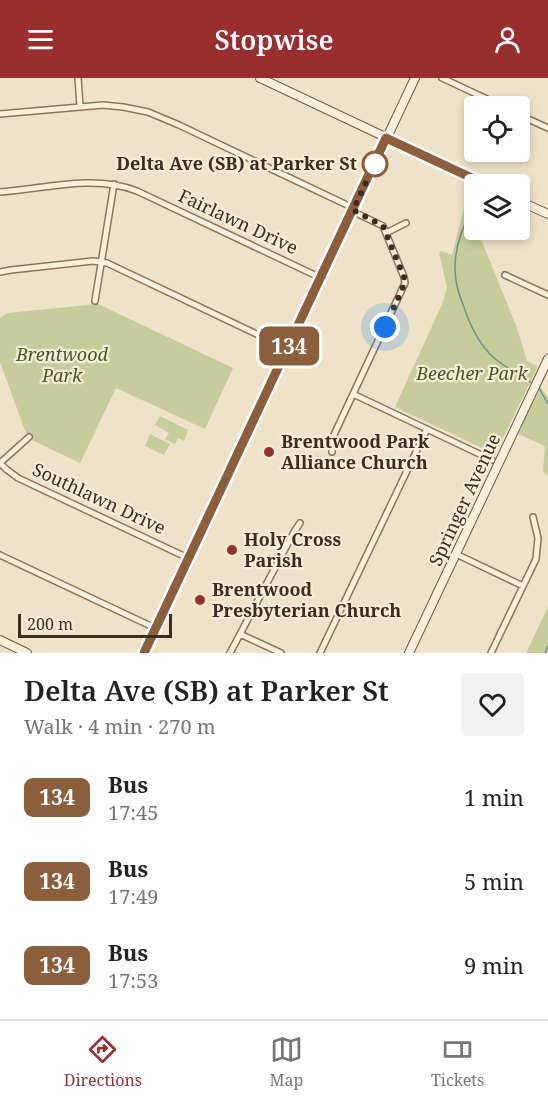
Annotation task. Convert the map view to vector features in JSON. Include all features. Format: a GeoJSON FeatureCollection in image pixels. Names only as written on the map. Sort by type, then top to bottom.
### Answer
{"type":"FeatureCollection","features":[{"type":"Feature","properties":{"kind":"street"},"geometry":{"type":"LineString","coordinates":[[78,78],[80,106]]}},
{"type":"Feature","properties":{"kind":"street"},"geometry":{"type":"LineString","coordinates":[[260,78],[464,174]]}},
{"type":"Feature","properties":{"kind":"street"},"geometry":{"type":"LineString","coordinates":[[144,653],[415,78]]}},
{"type":"Feature","properties":{"kind":"street"},"geometry":{"type":"LineString","coordinates":[[442,78],[481,96]]}},
{"type":"Feature","properties":{"kind":"street"},"geometry":{"type":"LineString","coordinates":[[0,114],[103,105],[148,112],[346,205],[358,214],[382,225],[405,283],[332,439],[332,452]]}},
{"type":"Feature","properties":{"kind":"street"},"geometry":{"type":"LineString","coordinates":[[530,120],[548,128]]}},
{"type":"Feature","properties":{"kind":"street","name":"Fairlawn Drive"},"geometry":{"type":"LineString","coordinates":[[0,192],[89,183],[114,184],[137,191],[321,278]]}},
{"type":"Feature","properties":{"kind":"street"},"geometry":{"type":"LineString","coordinates":[[95,301],[114,184]]}},
{"type":"Feature","properties":{"kind":"street"},"geometry":{"type":"LineString","coordinates":[[530,206],[548,214]]}},
{"type":"Feature","properties":{"kind":"street"},"geometry":{"type":"LineString","coordinates":[[386,233],[406,223]]}},
{"type":"Feature","properties":{"kind":"street"},"geometry":{"type":"LineString","coordinates":[[0,272],[107,263],[288,349]]}},
{"type":"Feature","properties":{"kind":"street"},"geometry":{"type":"LineString","coordinates":[[505,275],[548,295]]}},
{"type":"Feature","properties":{"kind":"street","name":"Springer Avenue"},"geometry":{"type":"LineString","coordinates":[[409,653],[548,359]]}},
{"type":"Feature","properties":{"kind":"street"},"geometry":{"type":"LineString","coordinates":[[353,394],[492,460]]}},
{"type":"Feature","properties":{"kind":"street"},"geometry":{"type":"LineString","coordinates":[[320,653],[427,429]]}},
{"type":"Feature","properties":{"kind":"street"},"geometry":{"type":"LineString","coordinates":[[0,463],[29,437]]}},
{"type":"Feature","properties":{"kind":"street","name":"Southlawn Drive"},"geometry":{"type":"LineString","coordinates":[[0,463],[18,478],[188,558]]}},
{"type":"Feature","properties":{"kind":"street"},"geometry":{"type":"LineString","coordinates":[[492,653],[536,559],[538,538],[533,517]]}},
{"type":"Feature","properties":{"kind":"street"},"geometry":{"type":"LineString","coordinates":[[230,653],[300,524]]}},
{"type":"Feature","properties":{"kind":"street"},"geometry":{"type":"LineString","coordinates":[[456,554],[523,586]]}},
{"type":"Feature","properties":{"kind":"street"},"geometry":{"type":"LineString","coordinates":[[0,555],[155,628]]}},
{"type":"Feature","properties":{"kind":"street"},"geometry":{"type":"LineString","coordinates":[[240,634],[281,653]]}},
{"type":"Feature","properties":{"kind":"street"},"geometry":{"type":"LineString","coordinates":[[0,640],[27,653]]}},
{"type":"Feature","properties":{"kind":"green space","name":"Beecher Park"},"geometry":{"type":"Polygon","coordinates":[[[464,208],[464,240],[481,240],[517,328],[527,361],[538,366],[495,454],[395,407],[443,302],[447,287],[439,253],[441,251],[452,255],[464,208]]]}},
{"type":"Feature","properties":{"kind":"green space","name":"Brentwood Park"},"geometry":{"type":"Polygon","coordinates":[[[98,304],[233,368],[205,429],[116,388],[80,463],[29,437],[0,362],[0,318],[7,313],[98,304]]]}},
{"type":"Feature","properties":{"kind":"green space"},"geometry":{"type":"Polygon","coordinates":[[[541,387],[548,398],[548,476],[543,471],[545,446],[518,434],[541,387]]]}},
{"type":"Feature","properties":{"kind":"green space"},"geometry":{"type":"Polygon","coordinates":[[[160,416],[188,430],[184,441],[178,438],[175,444],[165,439],[169,433],[155,425],[160,416]]]}},
{"type":"Feature","properties":{"kind":"green space"},"geometry":{"type":"Polygon","coordinates":[[[150,434],[170,444],[164,455],[145,446],[150,434]]]}},
{"type":"Feature","properties":{"kind":"green space"},"geometry":{"type":"Polygon","coordinates":[[[548,607],[548,653],[526,653],[548,607]]]}},
{"type":"Feature","properties":{"kind":"waterway"},"geometry":{"type":"LineString","coordinates":[[464,228],[456,255],[455,276],[471,325],[484,347],[497,361],[532,383]]}},
{"type":"Feature","properties":{"kind":"waterway"},"geometry":{"type":"LineString","coordinates":[[539,388],[548,404]]}},
{"type":"Feature","properties":{"kind":"waterway"},"geometry":{"type":"LineString","coordinates":[[545,653],[548,646]]}},
{"type":"Feature","properties":{"kind":"bus line","name":"134"},"geometry":{"type":"LineString","coordinates":[[144,653],[386,138],[464,174]]}},
{"type":"Feature","properties":{"kind":"place","name":"Delta Ave (SB) at Parker St"},"geometry":{"type":"Point","coordinates":[375,164]}},
{"type":"Feature","properties":{"kind":"place","name":"Brentwood Park Alliance Church"},"geometry":{"type":"Point","coordinates":[269,452]}},
{"type":"Feature","properties":{"kind":"place","name":"Holy Cross Parish"},"geometry":{"type":"Point","coordinates":[232,550]}},
{"type":"Feature","properties":{"kind":"place","name":"Brentwood Presbyterian Church"},"geometry":{"type":"Point","coordinates":[200,600]}},
{"type":"Feature","properties":{"kind":"route"},"geometry":{"type":"LineString","coordinates":[[375,164],[377,159],[353,210],[383,226],[404,277],[404,285],[385,327]]}}]}
